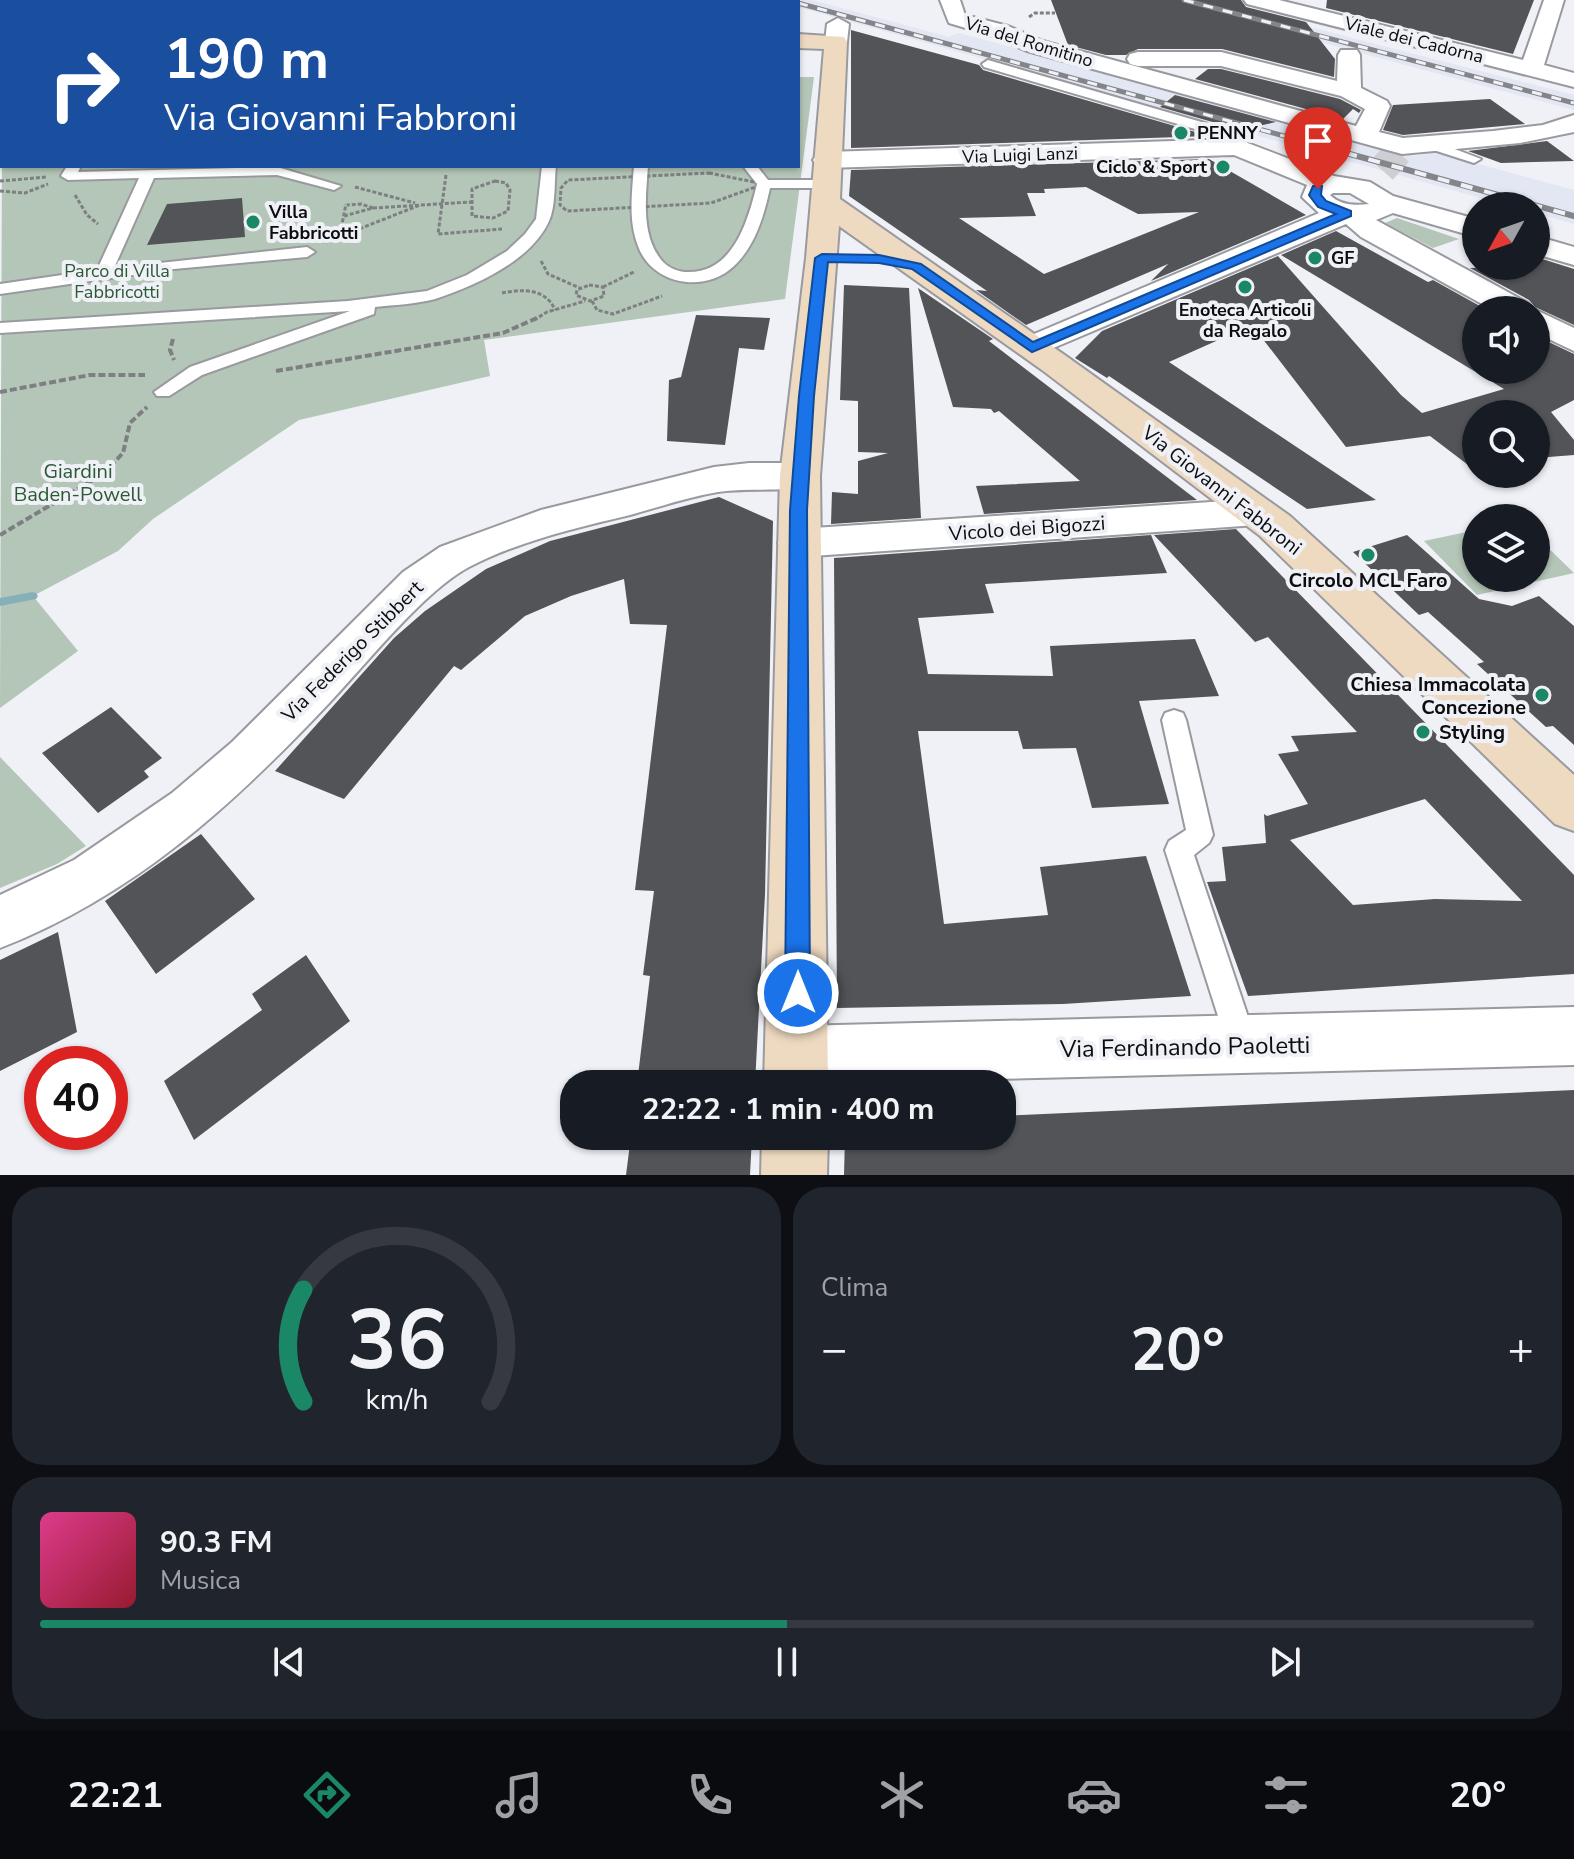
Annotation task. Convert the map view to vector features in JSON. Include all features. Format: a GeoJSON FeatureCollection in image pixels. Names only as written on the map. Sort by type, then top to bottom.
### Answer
{"type":"FeatureCollection","features":[{"type":"Feature","properties":{"kind":"street","name":"Via del Romitino"},"geometry":{"type":"LineString","coordinates":[[950,0],[956,19],[1000,31],[1035,46],[1125,59],[1221,59],[1349,91],[1378,106],[1364,136],[1125,59]]}},
{"type":"Feature","properties":{"kind":"street","name":"Viale dei Cadorna"},"geometry":{"type":"LineString","coordinates":[[1254,0],[1574,80]]}},
{"type":"Feature","properties":{"kind":"street"},"geometry":{"type":"LineString","coordinates":[[1531,69],[1554,0]]}},
{"type":"Feature","properties":{"kind":"street"},"geometry":{"type":"LineString","coordinates":[[796,1070],[800,476],[823,247],[837,33],[800,41]]}},
{"type":"Feature","properties":{"kind":"street"},"geometry":{"type":"LineString","coordinates":[[1220,41],[1234,62]]}},
{"type":"Feature","properties":{"kind":"street"},"geometry":{"type":"LineString","coordinates":[[1349,55],[1349,91]]}},
{"type":"Feature","properties":{"kind":"street"},"geometry":{"type":"LineString","coordinates":[[1392,169],[1573,124]]}},
{"type":"Feature","properties":{"kind":"street"},"geometry":{"type":"LineString","coordinates":[[1364,136],[1392,169],[1462,218]]}},
{"type":"Feature","properties":{"kind":"street"},"geometry":{"type":"LineString","coordinates":[[1226,148],[1334,204],[1365,227],[1491,296]]}},
{"type":"Feature","properties":{"kind":"street","name":"Via Luigi Lanzi"},"geometry":{"type":"LineString","coordinates":[[825,182],[1226,148]]}},
{"type":"Feature","properties":{"kind":"street"},"geometry":{"type":"LineString","coordinates":[[1032,347],[1334,204],[1376,212],[1382,209],[1392,169]]}},
{"type":"Feature","properties":{"kind":"street","name":"Via Giovanni Fabbroni"},"geometry":{"type":"LineString","coordinates":[[825,182],[879,241],[1032,347],[1257,512],[1574,808]]}},
{"type":"Feature","properties":{"kind":"street","name":"Via Giovanni Fabbroni"},"geometry":{"type":"LineString","coordinates":[[823,247],[853,235],[879,241]]}},
{"type":"Feature","properties":{"kind":"street","name":"Via Giovanni Fabbroni"},"geometry":{"type":"LineString","coordinates":[[823,247],[916,266]]}},
{"type":"Feature","properties":{"kind":"street"},"geometry":{"type":"LineString","coordinates":[[1550,249],[1574,256]]}},
{"type":"Feature","properties":{"kind":"street"},"geometry":{"type":"LineString","coordinates":[[1432,264],[1462,254]]}},
{"type":"Feature","properties":{"kind":"street"},"geometry":{"type":"LineString","coordinates":[[1550,328],[1574,341]]}},
{"type":"Feature","properties":{"kind":"street","name":"Via Federigo Stibbert"},"geometry":{"type":"LineString","coordinates":[[0,922],[93,877],[190,808],[249,756],[418,583],[454,557],[497,538],[541,524],[714,480],[749,475],[800,476]]}},
{"type":"Feature","properties":{"kind":"street","name":"Vicolo dei Bigozzi"},"geometry":{"type":"LineString","coordinates":[[798,543],[1257,512]]}},
{"type":"Feature","properties":{"kind":"street","name":"Via Ferdinando Paoletti"},"geometry":{"type":"LineString","coordinates":[[796,1070],[1243,1046],[1574,1036]]}},
{"type":"Feature","properties":{"kind":"street"},"geometry":{"type":"LineString","coordinates":[[794,1175],[795,1150]]}},
{"type":"Feature","properties":{"kind":"lane"},"geometry":{"type":"LineString","coordinates":[[988,64],[1217,131],[1226,148]]}},
{"type":"Feature","properties":{"kind":"lane"},"geometry":{"type":"LineString","coordinates":[[1392,169],[1474,159]]}},
{"type":"Feature","properties":{"kind":"lane"},"geometry":{"type":"LineString","coordinates":[[0,328],[377,303],[430,295],[465,283],[505,259],[531,237],[543,219],[549,168]]}},
{"type":"Feature","properties":{"kind":"lane"},"geometry":{"type":"LineString","coordinates":[[752,168],[764,184]]}},
{"type":"Feature","properties":{"kind":"lane"},"geometry":{"type":"LineString","coordinates":[[72,173],[277,171],[334,186]]}},
{"type":"Feature","properties":{"kind":"lane"},"geometry":{"type":"LineString","coordinates":[[640,171],[641,234],[656,265],[684,277],[705,276],[730,262],[747,240],[764,184]]}},
{"type":"Feature","properties":{"kind":"lane"},"geometry":{"type":"LineString","coordinates":[[103,275],[149,173]]}},
{"type":"Feature","properties":{"kind":"lane"},"geometry":{"type":"LineString","coordinates":[[764,184],[825,182]]}},
{"type":"Feature","properties":{"kind":"lane"},"geometry":{"type":"LineString","coordinates":[[0,289],[174,264],[307,252]]}},
{"type":"Feature","properties":{"kind":"lane"},"geometry":{"type":"LineString","coordinates":[[163,392],[185,377],[351,318],[377,303]]}},
{"type":"Feature","properties":{"kind":"lane"},"geometry":{"type":"LineString","coordinates":[[1174,720],[1200,835],[1179,850],[1243,1046]]}},
{"type":"Feature","properties":{"kind":"path"},"geometry":{"type":"LineString","coordinates":[[640,171],[718,175]]}},
{"type":"Feature","properties":{"kind":"path"},"geometry":{"type":"LineString","coordinates":[[0,181],[72,173]]}},
{"type":"Feature","properties":{"kind":"path"},"geometry":{"type":"LineString","coordinates":[[0,191],[25,193],[72,173]]}},
{"type":"Feature","properties":{"kind":"path"},"geometry":{"type":"LineString","coordinates":[[72,173],[74,194],[87,215],[121,236]]}},
{"type":"Feature","properties":{"kind":"path"},"geometry":{"type":"LineString","coordinates":[[446,175],[438,234],[515,228]]}},
{"type":"Feature","properties":{"kind":"path"},"geometry":{"type":"LineString","coordinates":[[584,179],[619,178]]}},
{"type":"Feature","properties":{"kind":"path"},"geometry":{"type":"LineString","coordinates":[[501,182],[510,190],[508,211],[499,217],[476,218],[470,213],[471,202],[472,189],[483,183],[501,182]]}},
{"type":"Feature","properties":{"kind":"path"},"geometry":{"type":"LineString","coordinates":[[363,188],[420,205]]}},
{"type":"Feature","properties":{"kind":"path"},"geometry":{"type":"LineString","coordinates":[[350,190],[340,234],[355,233],[420,205]]}},
{"type":"Feature","properties":{"kind":"path"},"geometry":{"type":"LineString","coordinates":[[639,207],[711,203],[721,198]]}},
{"type":"Feature","properties":{"kind":"path"},"geometry":{"type":"LineString","coordinates":[[351,204],[373,208],[471,202]]}},
{"type":"Feature","properties":{"kind":"path"},"geometry":{"type":"LineString","coordinates":[[344,216],[373,208]]}},
{"type":"Feature","properties":{"kind":"path"},"geometry":{"type":"LineString","coordinates":[[567,211],[617,208]]}},
{"type":"Feature","properties":{"kind":"path"},"geometry":{"type":"LineString","coordinates":[[531,237],[545,240],[541,261],[548,274],[580,288]]}},
{"type":"Feature","properties":{"kind":"path"},"geometry":{"type":"LineString","coordinates":[[592,302],[597,310],[609,315],[652,297],[681,299],[696,288],[705,276]]}},
{"type":"Feature","properties":{"kind":"path"},"geometry":{"type":"LineString","coordinates":[[217,364],[243,373],[302,367],[503,333],[555,310],[585,301],[592,302],[604,296],[603,287],[589,285],[580,288],[576,295],[585,301]]}},
{"type":"Feature","properties":{"kind":"path"},"geometry":{"type":"LineString","coordinates":[[493,296],[515,290],[535,292],[549,298],[555,310]]}},
{"type":"Feature","properties":{"kind":"path"},"geometry":{"type":"LineString","coordinates":[[0,392],[90,375],[185,377]]}},
{"type":"Feature","properties":{"kind":"path"},"geometry":{"type":"LineString","coordinates":[[0,535],[103,474],[123,453],[127,432],[139,415]]}},
{"type":"Feature","properties":{"kind":"shaded area"},"geometry":{"type":"Polygon","coordinates":[[[800,0],[812,0],[949,37],[959,33],[1414,156],[1438,153],[1574,190],[1574,224],[1550,217],[1550,192],[1462,193],[800,8],[800,0]]]}},
{"type":"Feature","properties":{"kind":"shaded area"},"geometry":{"type":"Polygon","coordinates":[[[1163,0],[1205,0],[1574,95],[1574,110],[1163,0]]]}},
{"type":"Feature","properties":{"kind":"green space","name":"Parco di Villa Fabbricotti"},"geometry":{"type":"Polygon","coordinates":[[[800,77],[814,77],[785,299],[484,340],[490,376],[299,420],[153,519],[118,551],[33,596],[78,651],[0,708],[2,168],[800,168],[800,77]]]}},
{"type":"Feature","properties":{"kind":"green space"},"geometry":{"type":"Polygon","coordinates":[[[1397,218],[1459,239],[1433,248],[1385,223],[1397,218]]]}},
{"type":"Feature","properties":{"kind":"green space"},"geometry":{"type":"Polygon","coordinates":[[[1462,533],[1462,580],[1424,541],[1462,533]]]}},
{"type":"Feature","properties":{"kind":"green space"},"geometry":{"type":"Polygon","coordinates":[[[1550,550],[1574,573],[1550,578],[1550,550]]]}},
{"type":"Feature","properties":{"kind":"green space"},"geometry":{"type":"Polygon","coordinates":[[[0,757],[86,846],[57,864],[0,888],[0,757]]]}},
{"type":"Feature","properties":{"kind":"building"},"geometry":{"type":"Polygon","coordinates":[[[1051,0],[1241,0],[1246,7],[1306,22],[1335,59],[1334,77],[1222,49],[1138,49],[1126,55],[1106,55],[1068,45],[1051,0]]]}},
{"type":"Feature","properties":{"kind":"building"},"geometry":{"type":"Polygon","coordinates":[[[1327,0],[1534,0],[1513,54],[1326,8],[1327,0]]]}},
{"type":"Feature","properties":{"kind":"building"},"geometry":{"type":"Polygon","coordinates":[[[851,30],[979,65],[983,70],[1209,136],[851,148],[851,30]]]}},
{"type":"Feature","properties":{"kind":"building"},"geometry":{"type":"Polygon","coordinates":[[[1208,69],[1221,69],[1340,99],[1361,110],[1359,113],[1353,109],[1343,119],[1195,79],[1208,69]]]}},
{"type":"Feature","properties":{"kind":"building"},"geometry":{"type":"Polygon","coordinates":[[[1175,95],[1276,122],[1231,132],[1223,125],[1160,107],[1175,95]]]}},
{"type":"Feature","properties":{"kind":"building"},"geometry":{"type":"Polygon","coordinates":[[[1490,99],[1525,124],[1403,135],[1383,130],[1393,105],[1490,99]]]}},
{"type":"Feature","properties":{"kind":"building"},"geometry":{"type":"Polygon","coordinates":[[[1547,141],[1574,161],[1501,163],[1468,151],[1547,141]]]}},
{"type":"Feature","properties":{"kind":"building"},"geometry":{"type":"Polygon","coordinates":[[[1209,159],[1306,215],[1151,281],[1168,264],[1026,325],[976,290],[987,291],[849,196],[851,170],[1209,159]],[[1086,187],[1027,193],[1036,216],[959,218],[1044,274],[1199,212],[1138,214],[1086,187]]]}},
{"type":"Feature","properties":{"kind":"building"},"geometry":{"type":"Polygon","coordinates":[[[242,198],[245,237],[147,245],[167,204],[242,198]]]}},
{"type":"Feature","properties":{"kind":"building"},"geometry":{"type":"Polygon","coordinates":[[[1336,231],[1428,282],[1433,280],[1462,296],[1462,364],[1281,255],[1336,231]]]}},
{"type":"Feature","properties":{"kind":"building"},"geometry":{"type":"Polygon","coordinates":[[[1278,256],[1401,395],[1422,413],[1462,401],[1462,460],[1430,436],[1346,447],[1252,325],[1169,362],[1376,500],[1307,509],[1109,376],[1107,378],[1075,358],[1102,331],[1278,256]]]}},
{"type":"Feature","properties":{"kind":"building"},"geometry":{"type":"Polygon","coordinates":[[[1550,261],[1574,269],[1574,325],[1550,314],[1550,296],[1522,296],[1492,280],[1550,280],[1550,261]]]}},
{"type":"Feature","properties":{"kind":"building"},"geometry":{"type":"Polygon","coordinates":[[[844,285],[909,288],[921,518],[831,524],[832,492],[858,494],[858,461],[888,453],[858,452],[858,401],[840,400],[844,285]]]}},
{"type":"Feature","properties":{"kind":"building"},"geometry":{"type":"Polygon","coordinates":[[[918,288],[993,339],[989,341],[1197,500],[984,514],[976,486],[1080,481],[999,411],[994,413],[991,409],[953,407],[918,288]]]}},
{"type":"Feature","properties":{"kind":"building"},"geometry":{"type":"Polygon","coordinates":[[[696,315],[770,318],[764,350],[739,348],[725,445],[667,441],[669,380],[681,377],[696,315]]]}},
{"type":"Feature","properties":{"kind":"building"},"geometry":{"type":"Polygon","coordinates":[[[1550,343],[1574,354],[1574,400],[1551,412],[1574,440],[1574,455],[1550,457],[1550,400],[1466,400],[1504,389],[1496,384],[1550,384],[1550,343]]]}},
{"type":"Feature","properties":{"kind":"building"},"geometry":{"type":"Polygon","coordinates":[[[719,497],[773,521],[765,894],[756,1070],[639,1070],[650,976],[643,975],[654,891],[635,890],[667,625],[630,624],[624,579],[571,596],[525,616],[461,670],[454,666],[344,799],[275,771],[394,638],[425,611],[486,569],[550,541],[719,497]]]}},
{"type":"Feature","properties":{"kind":"building"},"geometry":{"type":"Polygon","coordinates":[[[1236,529],[1574,875],[1574,974],[1248,996],[1207,882],[1226,881],[1222,847],[1266,843],[1264,814],[1267,816],[1308,804],[1278,754],[1299,751],[1291,736],[1357,732],[1268,637],[1255,642],[1154,535],[1236,529]],[[1425,799],[1290,840],[1353,905],[1435,899],[1522,901],[1425,799]]]}},
{"type":"Feature","properties":{"kind":"building"},"geometry":{"type":"Polygon","coordinates":[[[1151,535],[1167,573],[985,584],[994,613],[918,618],[928,674],[1053,676],[1050,646],[1195,639],[1219,696],[1139,701],[1169,804],[1092,808],[1076,748],[1023,749],[1018,731],[918,731],[944,924],[1048,915],[1040,867],[1146,856],[1191,996],[1063,1004],[837,1008],[834,558],[1151,535]]]}},
{"type":"Feature","properties":{"kind":"building","name":"Chiesa Immacolata Concezione"},"geometry":{"type":"Polygon","coordinates":[[[1407,535],[1462,584],[1462,592],[1471,592],[1479,599],[1512,606],[1539,596],[1574,626],[1574,745],[1553,726],[1546,727],[1477,664],[1484,662],[1428,612],[1419,615],[1353,552],[1407,535]]]}},
{"type":"Feature","properties":{"kind":"building"},"geometry":{"type":"Polygon","coordinates":[[[111,707],[162,758],[144,771],[149,777],[98,813],[42,753],[111,707]]]}},
{"type":"Feature","properties":{"kind":"building"},"geometry":{"type":"Polygon","coordinates":[[[201,834],[255,899],[156,974],[105,901],[201,834]]]}},
{"type":"Feature","properties":{"kind":"building"},"geometry":{"type":"Polygon","coordinates":[[[58,932],[77,1032],[49,1046],[24,1046],[24,1059],[0,1071],[0,960],[58,932]]]}},
{"type":"Feature","properties":{"kind":"building"},"geometry":{"type":"Polygon","coordinates":[[[306,955],[350,1021],[194,1140],[164,1081],[262,1010],[252,994],[306,955]]]}},
{"type":"Feature","properties":{"kind":"building"},"geometry":{"type":"Polygon","coordinates":[[[1574,1090],[1574,1175],[844,1175],[845,1150],[1016,1150],[1016,1115],[1574,1090]]]}},
{"type":"Feature","properties":{"kind":"building"},"geometry":{"type":"Polygon","coordinates":[[[629,1150],[751,1150],[750,1175],[626,1175],[629,1150]]]}},
{"type":"Feature","properties":{"kind":"waterway"},"geometry":{"type":"LineString","coordinates":[[0,602],[32,596]]}},
{"type":"Feature","properties":{"kind":"tunnel"},"geometry":{"type":"LineString","coordinates":[[1382,170],[1398,152]]}},
{"type":"Feature","properties":{"kind":"railway"},"geometry":{"type":"LineString","coordinates":[[1184,0],[1574,103]]}},
{"type":"Feature","properties":{"kind":"railway"},"geometry":{"type":"LineString","coordinates":[[800,4],[1306,142]]}},
{"type":"Feature","properties":{"kind":"railway"},"geometry":{"type":"LineString","coordinates":[[1299,140],[1574,216]]}},
{"type":"Feature","properties":{"kind":"place","name":"PENNY"},"geometry":{"type":"Point","coordinates":[1181,133]}},
{"type":"Feature","properties":{"kind":"place","name":"Ciclo & Sport"},"geometry":{"type":"Point","coordinates":[1223,167]}},
{"type":"Feature","properties":{"kind":"place","name":"Villa Fabbricotti"},"geometry":{"type":"Point","coordinates":[253,222]}},
{"type":"Feature","properties":{"kind":"place","name":"GF"},"geometry":{"type":"Point","coordinates":[1315,258]}},
{"type":"Feature","properties":{"kind":"place","name":"Enoteca Articoli da Regalo"},"geometry":{"type":"Point","coordinates":[1245,287]}},
{"type":"Feature","properties":{"kind":"place","name":"Circolo MCL Faro"},"geometry":{"type":"Point","coordinates":[1368,555]}},
{"type":"Feature","properties":{"kind":"place","name":"Chiesa Immacolata Concezione"},"geometry":{"type":"Point","coordinates":[1542,695]}},
{"type":"Feature","properties":{"kind":"place","name":"Styling"},"geometry":{"type":"Point","coordinates":[1423,732]}},
{"type":"Feature","properties":{"kind":"route"},"geometry":{"type":"LineString","coordinates":[[798,993],[800,476],[822,258],[879,259],[916,266],[1032,347],[1347,213],[1317,200],[1315,195],[1318,189]]}},
{"type":"Feature","properties":{"kind":"park label","name":"Giardini Baden-Powell"},"geometry":{"type":"Point","coordinates":[78,482]}}]}
